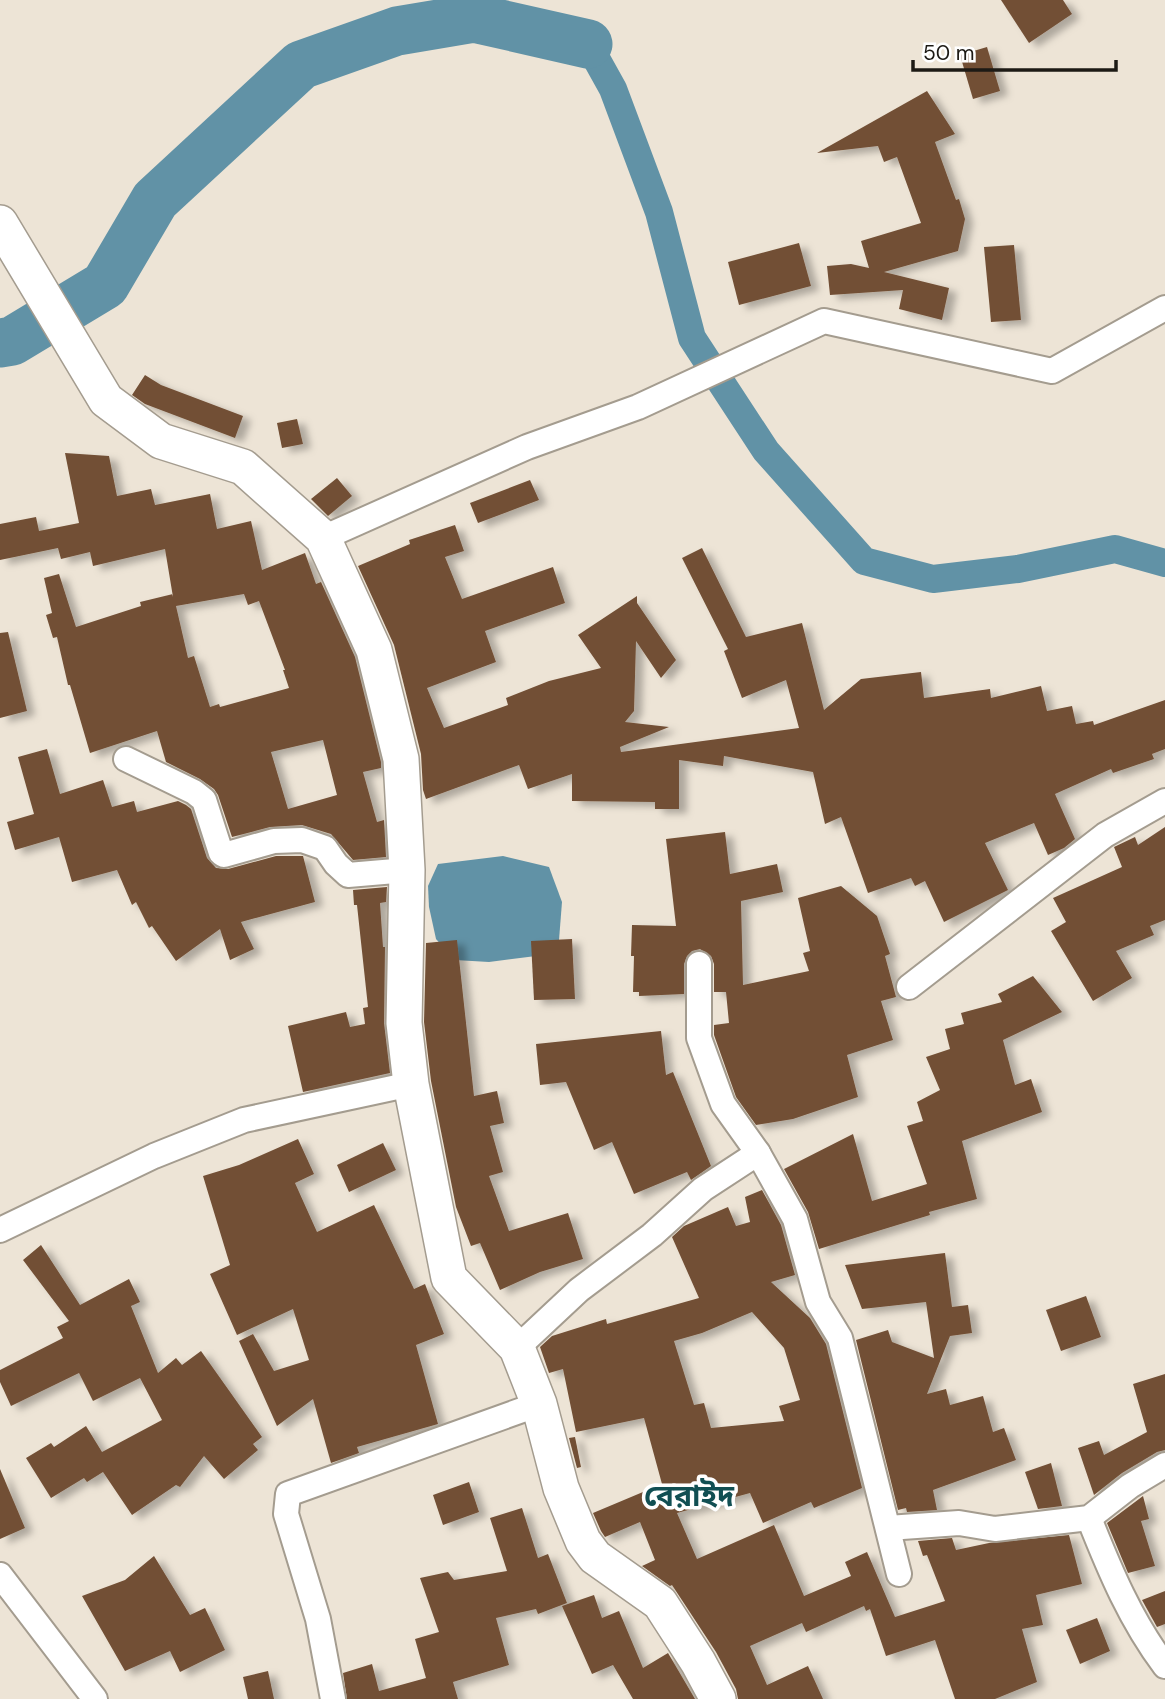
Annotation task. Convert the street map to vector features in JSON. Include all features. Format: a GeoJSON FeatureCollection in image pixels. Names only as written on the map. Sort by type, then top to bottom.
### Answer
{"type":"FeatureCollection","features":[{"type":"Feature","properties":{"kind":"street"},"geometry":{"type":"LineString","coordinates":[[2,227],[106,400],[161,441],[243,467],[323,538],[374,650],[401,759],[407,870],[404,1023],[411,1084],[449,1278],[517,1348],[539,1404],[561,1488],[583,1541],[595,1557],[660,1603],[718,1699]]}},
{"type":"Feature","properties":{"kind":"street"},"geometry":{"type":"LineString","coordinates":[[323,538],[527,447],[638,407],[824,321],[1052,371],[1165,308]]}},
{"type":"Feature","properties":{"kind":"street"},"geometry":{"type":"LineString","coordinates":[[126,759],[194,792],[204,800],[221,853],[224,855],[274,841],[302,840],[325,848],[335,864],[348,874],[407,870]]}},
{"type":"Feature","properties":{"kind":"street"},"geometry":{"type":"LineString","coordinates":[[909,987],[1105,835],[1165,801]]}},
{"type":"Feature","properties":{"kind":"street"},"geometry":{"type":"LineString","coordinates":[[699,964],[699,1038],[723,1104],[758,1153],[795,1219],[818,1303],[840,1338],[899,1574]]}},
{"type":"Feature","properties":{"kind":"street"},"geometry":{"type":"LineString","coordinates":[[0,1230],[154,1156],[244,1120],[411,1084]]}},
{"type":"Feature","properties":{"kind":"street"},"geometry":{"type":"LineString","coordinates":[[517,1348],[579,1290],[652,1235],[703,1189],[758,1153]]}},
{"type":"Feature","properties":{"kind":"street"},"geometry":{"type":"LineString","coordinates":[[333,1699],[318,1619],[286,1514],[288,1494],[539,1404]]}},
{"type":"Feature","properties":{"kind":"street"},"geometry":{"type":"LineString","coordinates":[[888,1528],[959,1523],[995,1529],[1089,1518],[1130,1486],[1165,1465]]}},
{"type":"Feature","properties":{"kind":"street"},"geometry":{"type":"LineString","coordinates":[[1089,1518],[1118,1589],[1150,1646],[1165,1666]]}},
{"type":"Feature","properties":{"kind":"street"},"geometry":{"type":"LineString","coordinates":[[0,1575],[95,1699]]}},
{"type":"Feature","properties":{"kind":"water"},"geometry":{"type":"Polygon","coordinates":[[[503,856],[549,867],[562,902],[559,940],[536,956],[489,962],[455,960],[436,939],[429,907],[428,886],[438,864],[503,856]]]}},
{"type":"Feature","properties":{"kind":"building"},"geometry":{"type":"Polygon","coordinates":[[[1001,0],[1063,0],[1072,14],[1029,43],[1001,0]]]}},
{"type":"Feature","properties":{"kind":"building"},"geometry":{"type":"Polygon","coordinates":[[[987,47],[1000,91],[973,99],[960,55],[987,47]]]}},
{"type":"Feature","properties":{"kind":"building"},"geometry":{"type":"Polygon","coordinates":[[[927,91],[955,134],[935,142],[965,219],[958,251],[884,272],[949,288],[942,320],[899,309],[903,290],[830,295],[827,266],[851,264],[869,268],[861,241],[921,223],[897,157],[884,162],[878,146],[817,153],[927,91]]]}},
{"type":"Feature","properties":{"kind":"building"},"geometry":{"type":"Polygon","coordinates":[[[799,243],[811,286],[739,305],[728,262],[799,243]]]}},
{"type":"Feature","properties":{"kind":"building"},"geometry":{"type":"Polygon","coordinates":[[[1014,245],[1021,320],[991,322],[984,247],[1014,245]]]}},
{"type":"Feature","properties":{"kind":"building"},"geometry":{"type":"Polygon","coordinates":[[[145,375],[161,385],[243,416],[235,438],[145,404],[132,395],[145,375]]]}},
{"type":"Feature","properties":{"kind":"building"},"geometry":{"type":"Polygon","coordinates":[[[297,419],[303,444],[282,448],[277,423],[297,419]]]}},
{"type":"Feature","properties":{"kind":"building"},"geometry":{"type":"Polygon","coordinates":[[[65,453],[109,456],[117,496],[151,489],[155,505],[210,494],[217,529],[251,521],[262,570],[305,553],[316,584],[321,582],[355,657],[381,762],[381,768],[363,772],[377,822],[384,820],[386,857],[353,860],[331,834],[302,825],[270,827],[232,837],[214,789],[166,762],[157,731],[90,753],[68,685],[57,637],[53,638],[46,615],[52,613],[44,578],[59,574],[76,627],[141,606],[140,602],[173,594],[165,549],[93,566],[90,552],[61,559],[58,548],[0,560],[0,524],[36,517],[39,531],[79,523],[65,453]],[[244,594],[176,606],[188,658],[194,656],[210,707],[219,704],[220,707],[289,688],[259,601],[248,605],[244,594]],[[323,740],[271,752],[288,809],[337,795],[323,740]]]}},
{"type":"Feature","properties":{"kind":"building"},"geometry":{"type":"Polygon","coordinates":[[[337,478],[352,496],[328,516],[311,499],[337,478]]]}},
{"type":"Feature","properties":{"kind":"building"},"geometry":{"type":"Polygon","coordinates":[[[530,480],[539,500],[478,523],[470,503],[530,480]]]}},
{"type":"Feature","properties":{"kind":"building"},"geometry":{"type":"Polygon","coordinates":[[[455,525],[464,551],[445,557],[462,599],[553,567],[565,603],[485,631],[496,662],[427,688],[444,728],[508,705],[506,698],[549,681],[601,668],[578,635],[637,596],[637,603],[676,660],[661,678],[636,641],[634,711],[625,722],[669,727],[620,747],[621,752],[799,728],[786,680],[742,698],[724,651],[728,649],[682,558],[702,548],[746,637],[802,623],[824,710],[861,679],[921,672],[924,698],[990,689],[991,698],[1041,686],[1047,711],[1072,706],[1076,724],[1093,721],[1094,725],[1165,700],[1165,749],[1152,754],[1154,759],[1113,773],[1111,769],[1055,794],[1075,839],[1064,848],[1048,855],[1034,823],[985,843],[1008,890],[944,922],[925,881],[915,886],[911,878],[868,893],[841,817],[825,824],[813,772],[724,756],[723,766],[679,760],[679,809],[655,809],[655,802],[572,801],[572,774],[528,789],[519,765],[426,799],[421,754],[394,645],[358,566],[410,544],[409,540],[455,525]]]}},
{"type":"Feature","properties":{"kind":"building"},"geometry":{"type":"Polygon","coordinates":[[[8,632],[27,711],[0,718],[0,633],[8,632]]]}},
{"type":"Feature","properties":{"kind":"building"},"geometry":{"type":"Polygon","coordinates":[[[47,749],[60,794],[103,780],[112,807],[134,801],[137,812],[178,801],[186,805],[191,809],[207,858],[216,868],[228,869],[276,856],[303,856],[315,902],[241,922],[254,949],[230,960],[220,929],[176,961],[152,926],[149,928],[136,902],[132,905],[117,870],[72,882],[59,837],[15,850],[7,822],[34,814],[18,757],[47,749]]]}},
{"type":"Feature","properties":{"kind":"building"},"geometry":{"type":"Polygon","coordinates":[[[1165,827],[1165,920],[1150,926],[1154,935],[1116,951],[1132,978],[1093,1001],[1051,931],[1066,922],[1053,898],[1122,867],[1114,847],[1135,837],[1138,845],[1165,827]]]}},
{"type":"Feature","properties":{"kind":"building"},"geometry":{"type":"Polygon","coordinates":[[[725,832],[730,874],[777,864],[783,892],[741,901],[743,985],[809,971],[803,953],[810,951],[798,898],[841,886],[877,916],[890,954],[885,956],[896,997],[881,1001],[893,1040],[847,1055],[858,1097],[793,1119],[756,1125],[736,1097],[714,1035],[714,1025],[729,1023],[726,992],[714,992],[714,964],[711,956],[700,949],[687,956],[684,964],[684,994],[639,996],[639,992],[633,992],[632,925],[676,926],[666,839],[725,832]]]}},
{"type":"Feature","properties":{"kind":"building"},"geometry":{"type":"Polygon","coordinates":[[[387,887],[386,902],[380,903],[385,947],[384,1023],[390,1073],[303,1092],[288,1026],[346,1012],[350,1027],[365,1024],[363,1008],[368,1007],[353,890],[387,887]]]}},
{"type":"Feature","properties":{"kind":"building"},"geometry":{"type":"Polygon","coordinates":[[[572,939],[575,999],[534,1000],[531,941],[572,939]]]}},
{"type":"Feature","properties":{"kind":"building"},"geometry":{"type":"Polygon","coordinates":[[[457,940],[474,1096],[497,1091],[504,1123],[490,1126],[503,1172],[489,1176],[509,1231],[568,1213],[583,1259],[540,1272],[500,1290],[480,1243],[471,1246],[456,1207],[431,1081],[424,1022],[426,943],[457,940]]]}},
{"type":"Feature","properties":{"kind":"building"},"geometry":{"type":"Polygon","coordinates":[[[1033,976],[1062,1012],[1003,1040],[1015,1085],[1031,1079],[1042,1112],[962,1141],[977,1199],[819,1249],[808,1212],[784,1169],[853,1134],[872,1201],[927,1184],[907,1126],[923,1121],[917,1102],[940,1090],[926,1057],[950,1049],[945,1029],[964,1024],[961,1013],[1002,1002],[998,994],[1033,976]]]}},
{"type":"Feature","properties":{"kind":"building"},"geometry":{"type":"Polygon","coordinates":[[[661,1031],[666,1075],[673,1072],[711,1166],[691,1180],[687,1172],[634,1194],[612,1142],[594,1150],[566,1082],[540,1085],[536,1044],[661,1031]]]}},
{"type":"Feature","properties":{"kind":"building"},"geometry":{"type":"Polygon","coordinates":[[[298,1139],[314,1174],[295,1183],[317,1232],[374,1205],[414,1289],[425,1284],[444,1334],[416,1345],[438,1424],[357,1447],[359,1453],[331,1463],[313,1399],[277,1426],[239,1341],[253,1334],[274,1371],[309,1360],[293,1309],[237,1335],[210,1274],[230,1265],[203,1176],[239,1165],[298,1139]]]}},
{"type":"Feature","properties":{"kind":"building"},"geometry":{"type":"Polygon","coordinates":[[[383,1143],[396,1170],[349,1192],[337,1165],[383,1143]]]}},
{"type":"Feature","properties":{"kind":"building"},"geometry":{"type":"Polygon","coordinates":[[[762,1190],[781,1225],[795,1275],[771,1282],[810,1318],[826,1344],[862,1488],[814,1508],[811,1502],[763,1523],[750,1493],[677,1513],[697,1559],[774,1525],[804,1596],[851,1576],[845,1562],[867,1552],[895,1617],[945,1601],[927,1555],[923,1556],[918,1541],[952,1538],[956,1550],[989,1543],[1069,1535],[1082,1584],[1036,1595],[1043,1625],[1022,1629],[1037,1682],[995,1699],[955,1699],[935,1640],[886,1656],[870,1609],[866,1611],[864,1606],[806,1632],[802,1623],[750,1646],[767,1685],[808,1666],[823,1699],[738,1699],[736,1689],[716,1652],[672,1585],[642,1566],[655,1560],[640,1522],[605,1537],[601,1531],[593,1513],[662,1484],[644,1418],[576,1432],[563,1369],[549,1373],[540,1347],[552,1336],[606,1319],[607,1324],[699,1298],[672,1237],[684,1226],[728,1207],[736,1226],[750,1222],[745,1197],[762,1190]],[[752,1312],[702,1333],[674,1341],[694,1405],[704,1403],[711,1428],[784,1421],[779,1406],[800,1400],[784,1348],[752,1312]]]}},
{"type":"Feature","properties":{"kind":"building"},"geometry":{"type":"Polygon","coordinates":[[[41,1245],[80,1305],[129,1279],[140,1302],[131,1306],[158,1373],[176,1358],[182,1365],[201,1351],[262,1437],[253,1444],[258,1450],[224,1479],[204,1456],[180,1487],[176,1485],[132,1515],[103,1472],[87,1482],[84,1478],[51,1498],[26,1458],[51,1443],[54,1447],[86,1426],[102,1452],[162,1420],[140,1378],[93,1401],[79,1373],[11,1406],[0,1382],[0,1370],[63,1338],[57,1327],[69,1321],[23,1260],[41,1245]]]}},
{"type":"Feature","properties":{"kind":"building"},"geometry":{"type":"Polygon","coordinates":[[[945,1253],[952,1307],[968,1305],[972,1333],[950,1336],[927,1394],[946,1389],[950,1405],[983,1396],[993,1432],[1004,1428],[1016,1460],[933,1490],[937,1510],[907,1512],[906,1508],[898,1510],[856,1340],[888,1330],[892,1342],[934,1358],[926,1302],[862,1309],[845,1265],[945,1253]]]}},
{"type":"Feature","properties":{"kind":"building"},"geometry":{"type":"Polygon","coordinates":[[[1086,1296],[1101,1337],[1061,1351],[1046,1310],[1086,1296]]]}},
{"type":"Feature","properties":{"kind":"building"},"geometry":{"type":"Polygon","coordinates":[[[1165,1374],[1165,1450],[1122,1473],[1094,1495],[1078,1448],[1099,1441],[1104,1455],[1147,1432],[1133,1384],[1165,1374]]]}},
{"type":"Feature","properties":{"kind":"building"},"geometry":{"type":"Polygon","coordinates":[[[575,1437],[581,1467],[577,1468],[569,1438],[575,1437]]]}},
{"type":"Feature","properties":{"kind":"building"},"geometry":{"type":"Polygon","coordinates":[[[1051,1463],[1062,1506],[1038,1509],[1025,1472],[1051,1463]]]}},
{"type":"Feature","properties":{"kind":"building"},"geometry":{"type":"Polygon","coordinates":[[[0,1469],[25,1528],[0,1539],[0,1469]]]}},
{"type":"Feature","properties":{"kind":"building"},"geometry":{"type":"Polygon","coordinates":[[[469,1482],[479,1512],[443,1525],[433,1495],[469,1482]]]}},
{"type":"Feature","properties":{"kind":"building"},"geometry":{"type":"Polygon","coordinates":[[[1143,1496],[1149,1519],[1141,1521],[1155,1566],[1128,1573],[1107,1523],[1143,1496]]]}},
{"type":"Feature","properties":{"kind":"building"},"geometry":{"type":"Polygon","coordinates":[[[522,1508],[538,1558],[548,1554],[567,1603],[538,1614],[536,1609],[496,1618],[509,1665],[453,1682],[458,1699],[347,1699],[343,1673],[372,1664],[379,1691],[426,1678],[415,1639],[439,1632],[420,1578],[448,1572],[454,1580],[507,1571],[490,1518],[522,1508]]]}},
{"type":"Feature","properties":{"kind":"building"},"geometry":{"type":"Polygon","coordinates":[[[154,1556],[190,1615],[205,1608],[225,1650],[180,1672],[170,1651],[125,1671],[82,1596],[125,1580],[154,1556]]]}},
{"type":"Feature","properties":{"kind":"building"},"geometry":{"type":"Polygon","coordinates":[[[1165,1591],[1165,1624],[1157,1627],[1142,1600],[1165,1591]]]}},
{"type":"Feature","properties":{"kind":"building"},"geometry":{"type":"Polygon","coordinates":[[[594,1595],[602,1618],[619,1611],[643,1668],[668,1653],[695,1699],[633,1699],[613,1665],[592,1674],[562,1606],[594,1595]]]}},
{"type":"Feature","properties":{"kind":"building"},"geometry":{"type":"Polygon","coordinates":[[[1097,1618],[1110,1651],[1080,1664],[1066,1630],[1097,1618]]]}},
{"type":"Feature","properties":{"kind":"building"},"geometry":{"type":"Polygon","coordinates":[[[268,1671],[274,1699],[248,1699],[243,1677],[268,1671]]]}},
{"type":"Feature","properties":{"kind":"waterway"},"geometry":{"type":"LineString","coordinates":[[0,343],[12,341],[105,285],[155,200],[301,65],[397,31],[474,18],[588,44]]}},
{"type":"Feature","properties":{"kind":"waterway"},"geometry":{"type":"LineString","coordinates":[[588,44],[613,89],[659,212],[692,338],[766,451],[864,561],[933,579],[1018,569],[1115,549],[1165,563]]}},
{"type":"Feature","properties":{"kind":"district","name":"বেরাইদ"},"geometry":{"type":"Point","coordinates":[689,1496]}}]}
